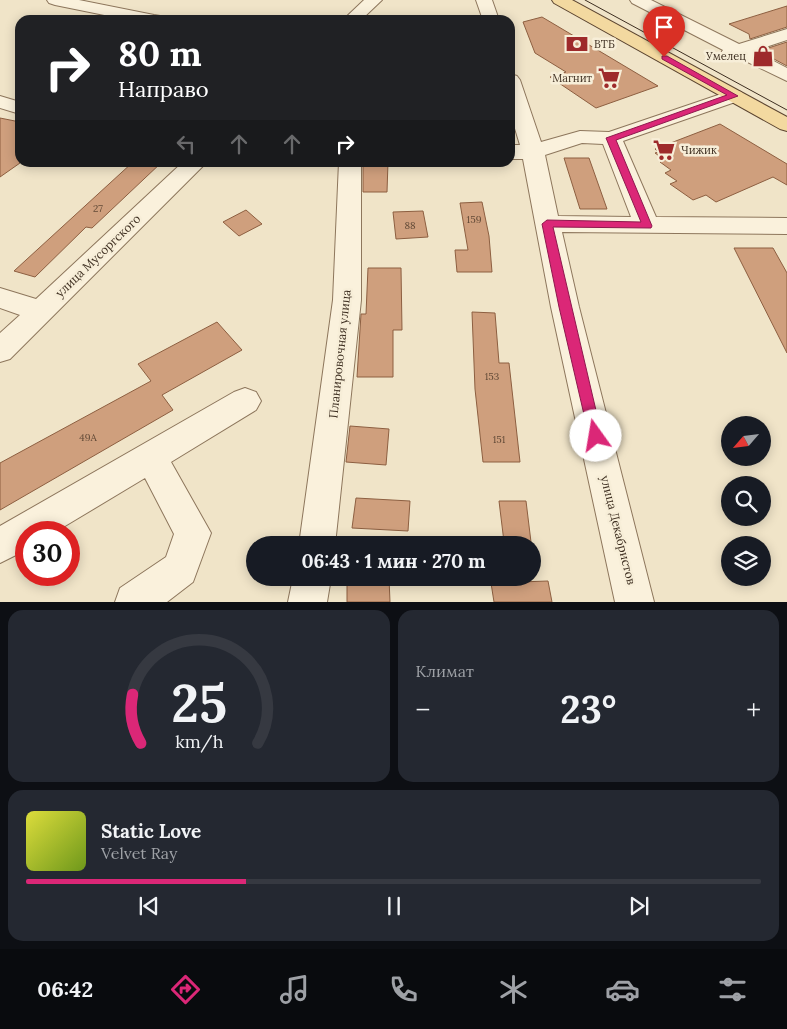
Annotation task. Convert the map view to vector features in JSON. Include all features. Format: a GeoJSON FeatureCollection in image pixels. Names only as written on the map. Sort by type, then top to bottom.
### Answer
{"type":"FeatureCollection","features":[{"type":"Feature","properties":{"kind":"main road"},"geometry":{"type":"LineString","coordinates":[[560,0],[787,125]]}},
{"type":"Feature","properties":{"kind":"street"},"geometry":{"type":"LineString","coordinates":[[55,0],[129,15]]}},
{"type":"Feature","properties":{"kind":"street"},"geometry":{"type":"LineString","coordinates":[[358,15],[374,0]]}},
{"type":"Feature","properties":{"kind":"street"},"geometry":{"type":"LineString","coordinates":[[484,0],[489,15]]}},
{"type":"Feature","properties":{"kind":"street"},"geometry":{"type":"LineString","coordinates":[[638,0],[787,75]]}},
{"type":"Feature","properties":{"kind":"street"},"geometry":{"type":"LineString","coordinates":[[714,58],[783,38]]}},
{"type":"Feature","properties":{"kind":"street"},"geometry":{"type":"LineString","coordinates":[[522,152],[580,137],[611,138],[734,96]]}},
{"type":"Feature","properties":{"kind":"street"},"geometry":{"type":"LineString","coordinates":[[0,102],[15,106]]}},
{"type":"Feature","properties":{"kind":"street","name":"улица Декабристов"},"geometry":{"type":"LineString","coordinates":[[515,110],[522,152],[547,224],[565,307],[636,602]]}},
{"type":"Feature","properties":{"kind":"street"},"geometry":{"type":"LineString","coordinates":[[611,138],[647,226]]}},
{"type":"Feature","properties":{"kind":"street","name":"улица Мусоргского"},"geometry":{"type":"LineString","coordinates":[[0,351],[191,167]]}},
{"type":"Feature","properties":{"kind":"street","name":"Планировочная улица"},"geometry":{"type":"LineString","coordinates":[[318,536],[347,300],[350,167]]}},
{"type":"Feature","properties":{"kind":"street"},"geometry":{"type":"LineString","coordinates":[[547,224],[787,226]]}},
{"type":"Feature","properties":{"kind":"street"},"geometry":{"type":"LineString","coordinates":[[0,298],[40,311]]}},
{"type":"Feature","properties":{"kind":"street"},"geometry":{"type":"LineString","coordinates":[[0,546],[245,401]]}},
{"type":"Feature","properties":{"kind":"street"},"geometry":{"type":"LineString","coordinates":[[134,602],[180,569],[193,533],[150,456]]}},
{"type":"Feature","properties":{"kind":"street"},"geometry":{"type":"LineString","coordinates":[[307,602],[310,586]]}},
{"type":"Feature","properties":{"kind":"building"},"geometry":{"type":"Polygon","coordinates":[[[787,6],[787,27],[750,39],[749,34],[729,24],[787,6]]]}},
{"type":"Feature","properties":{"kind":"building"},"geometry":{"type":"Polygon","coordinates":[[[542,17],[658,86],[596,108],[550,77],[566,72],[535,53],[523,22],[542,17]]]}},
{"type":"Feature","properties":{"kind":"building"},"geometry":{"type":"Polygon","coordinates":[[[787,42],[787,66],[759,51],[787,42]]]}},
{"type":"Feature","properties":{"kind":"building"},"geometry":{"type":"Polygon","coordinates":[[[0,118],[15,121],[15,166],[0,177],[0,118]]]}},
{"type":"Feature","properties":{"kind":"building"},"geometry":{"type":"Polygon","coordinates":[[[720,124],[787,164],[787,185],[773,177],[716,202],[706,195],[693,200],[670,184],[677,181],[665,173],[671,170],[660,162],[665,160],[655,153],[659,152],[655,149],[720,124]]]}},
{"type":"Feature","properties":{"kind":"building"},"geometry":{"type":"Polygon","coordinates":[[[564,158],[589,158],[607,209],[580,209],[564,158]]]}},
{"type":"Feature","properties":{"kind":"building"},"geometry":{"type":"Polygon","coordinates":[[[128,167],[157,167],[92,228],[86,227],[35,277],[14,271],[128,167]]]}},
{"type":"Feature","properties":{"kind":"building"},"geometry":{"type":"Polygon","coordinates":[[[363,167],[388,167],[387,192],[363,192],[363,167]]]}},
{"type":"Feature","properties":{"kind":"building"},"geometry":{"type":"Polygon","coordinates":[[[482,202],[489,236],[492,272],[457,272],[455,250],[468,250],[460,203],[482,202]]]}},
{"type":"Feature","properties":{"kind":"building"},"geometry":{"type":"Polygon","coordinates":[[[246,210],[262,224],[239,236],[223,222],[246,210]]]}},
{"type":"Feature","properties":{"kind":"building"},"geometry":{"type":"Polygon","coordinates":[[[423,211],[428,237],[396,239],[393,212],[423,211]]]}},
{"type":"Feature","properties":{"kind":"building"},"geometry":{"type":"Polygon","coordinates":[[[734,248],[773,248],[787,273],[787,353],[734,248]]]}},
{"type":"Feature","properties":{"kind":"building"},"geometry":{"type":"Polygon","coordinates":[[[368,268],[401,268],[402,330],[393,330],[393,377],[357,377],[361,314],[366,314],[368,268]]]}},
{"type":"Feature","properties":{"kind":"building"},"geometry":{"type":"Polygon","coordinates":[[[472,312],[495,313],[499,363],[509,363],[520,462],[483,462],[475,389],[472,312]]]}},
{"type":"Feature","properties":{"kind":"building"},"geometry":{"type":"Polygon","coordinates":[[[217,322],[242,350],[162,395],[173,410],[0,510],[0,463],[151,381],[138,364],[217,322]]]}},
{"type":"Feature","properties":{"kind":"building"},"geometry":{"type":"Polygon","coordinates":[[[350,426],[389,429],[386,465],[346,462],[350,426]]]}},
{"type":"Feature","properties":{"kind":"building"},"geometry":{"type":"Polygon","coordinates":[[[356,498],[410,501],[408,531],[352,528],[356,498]]]}},
{"type":"Feature","properties":{"kind":"building"},"geometry":{"type":"Polygon","coordinates":[[[499,501],[526,501],[530,536],[503,536],[499,501]]]}},
{"type":"Feature","properties":{"kind":"building"},"geometry":{"type":"Polygon","coordinates":[[[541,581],[548,581],[552,602],[494,602],[491,586],[541,586],[541,581]]]}},
{"type":"Feature","properties":{"kind":"building"},"geometry":{"type":"Polygon","coordinates":[[[347,586],[389,586],[390,602],[347,602],[347,586]]]}},
{"type":"Feature","properties":{"kind":"tram line"},"geometry":{"type":"LineString","coordinates":[[585,0],[787,110]]}},
{"type":"Feature","properties":{"kind":"place","name":"ВТБ"},"geometry":{"type":"Point","coordinates":[577,44]}},
{"type":"Feature","properties":{"kind":"place","name":"Умелец"},"geometry":{"type":"Point","coordinates":[763,56]}},
{"type":"Feature","properties":{"kind":"place","name":"Магнит"},"geometry":{"type":"Point","coordinates":[609,78]}},
{"type":"Feature","properties":{"kind":"place","name":"Чижик"},"geometry":{"type":"Point","coordinates":[664,150]}},
{"type":"Feature","properties":{"kind":"route"},"geometry":{"type":"LineString","coordinates":[[596,436],[547,224],[647,226],[611,138],[734,96],[664,57]]}}]}
